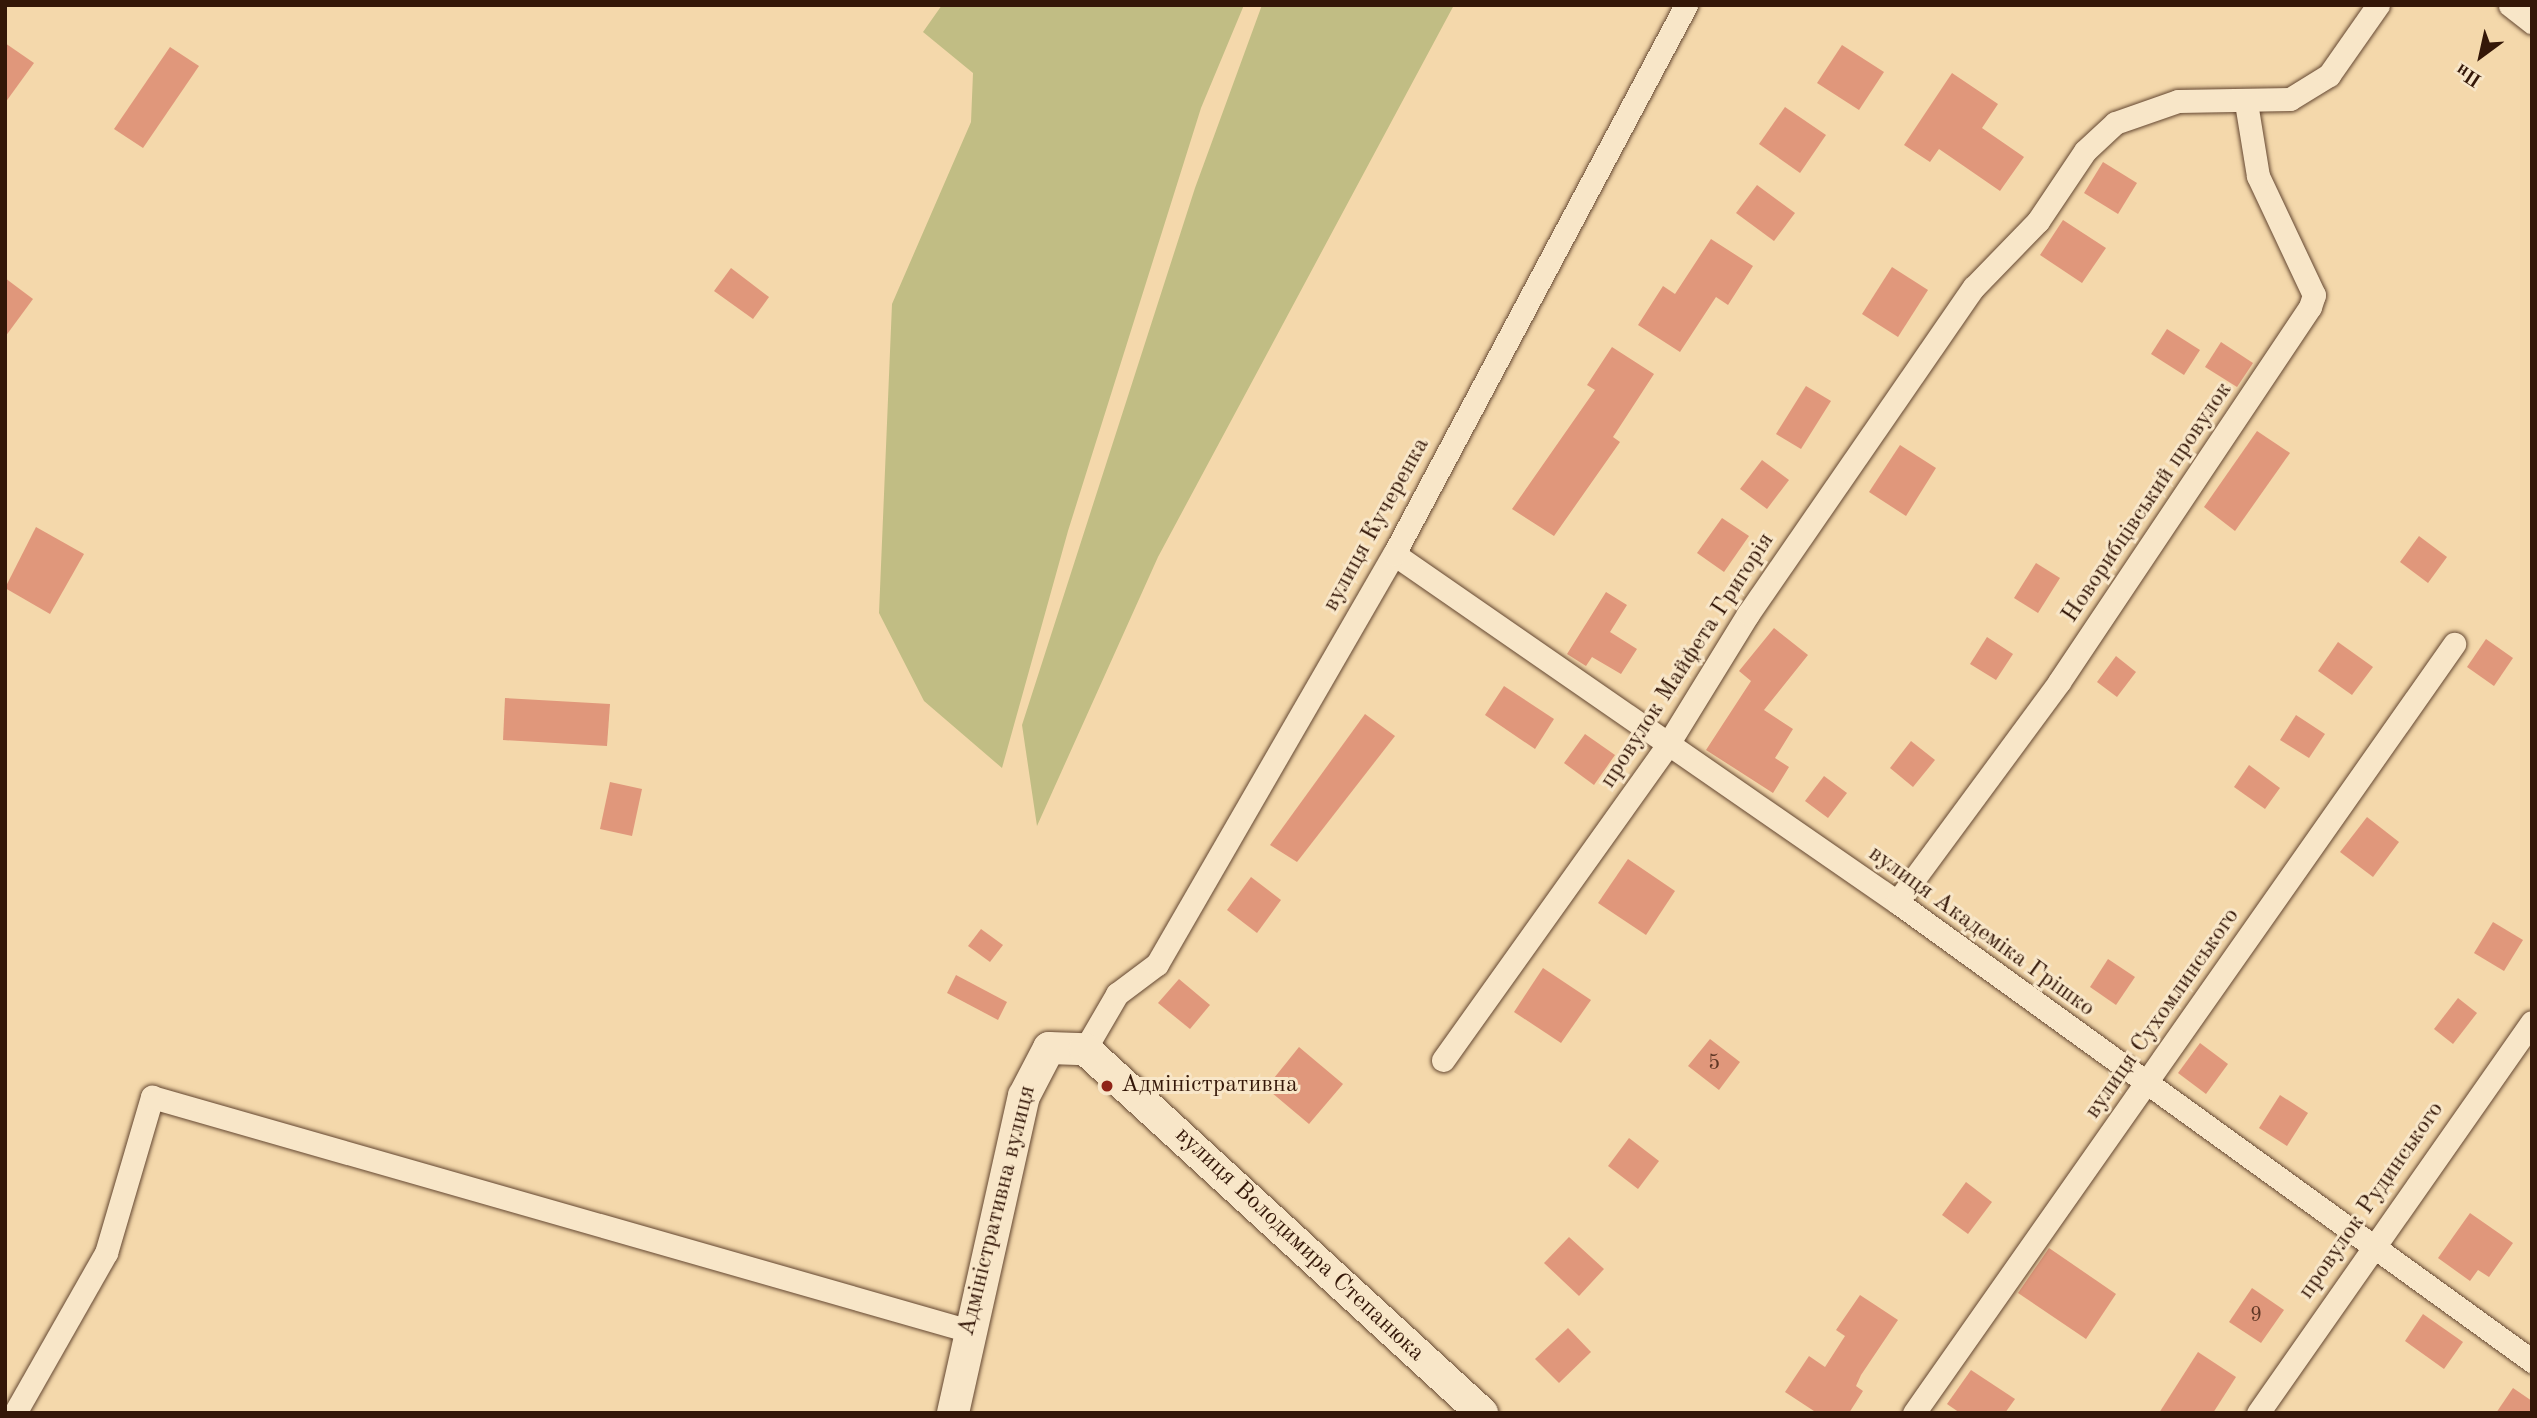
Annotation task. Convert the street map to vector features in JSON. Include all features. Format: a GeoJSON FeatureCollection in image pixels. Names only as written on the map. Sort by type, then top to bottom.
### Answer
{"type":"FeatureCollection","features":[{"type":"Feature","properties":{"kind":"street","name":"вулиця Кучеренка"},"geometry":{"type":"LineString","coordinates":[[1085,1049],[1116,994],[1157,964],[1394,554],[1686,5]]}},
{"type":"Feature","properties":{"kind":"street","name":"провулок Майфета Григорія"},"geometry":{"type":"LineString","coordinates":[[1443,1060],[1668,744],[1748,614],[1974,288],[2038,221],[2085,151],[2115,123],[2178,101],[2246,103],[2290,99],[2329,75],[2378,5]]}},
{"type":"Feature","properties":{"kind":"street"},"geometry":{"type":"LineString","coordinates":[[2510,5],[2532,22]]}},
{"type":"Feature","properties":{"kind":"street","name":"Новорибцівський провулок"},"geometry":{"type":"LineString","coordinates":[[1897,902],[2059,682],[2311,307],[2314,295],[2258,176],[2246,103]]}},
{"type":"Feature","properties":{"kind":"street","name":"вулиця Академіка Грішко"},"geometry":{"type":"LineString","coordinates":[[1394,554],[1897,902],[2368,1247],[2532,1361]]}},
{"type":"Feature","properties":{"kind":"street","name":"вулиця Сухомлинського"},"geometry":{"type":"LineString","coordinates":[[1914,1413],[2454,644]]}},
{"type":"Feature","properties":{"kind":"street","name":"провулок Рудинського"},"geometry":{"type":"LineString","coordinates":[[2258,1413],[2368,1247],[2532,1022]]}},
{"type":"Feature","properties":{"kind":"street","name":"Адміністративна вулиця"},"geometry":{"type":"LineString","coordinates":[[953,1413],[967,1330],[1034,1070],[1049,1048],[1085,1049]]}},
{"type":"Feature","properties":{"kind":"street","name":"вулиця Володимира Степанюка"},"geometry":{"type":"LineString","coordinates":[[1085,1049],[1482,1413]]}},
{"type":"Feature","properties":{"kind":"street"},"geometry":{"type":"LineString","coordinates":[[16,1413],[106,1253],[152,1097],[967,1330]]}},
{"type":"Feature","properties":{"kind":"shaded area"},"geometry":{"type":"Polygon","coordinates":[[[942,5],[1244,5],[1201,108],[1068,531],[1002,768],[924,701],[879,613],[892,304],[971,122],[973,73],[923,32],[942,5]]]}},
{"type":"Feature","properties":{"kind":"shaded area"},"geometry":{"type":"Polygon","coordinates":[[[1262,5],[1454,5],[1158,557],[1037,826],[1022,725],[1195,188],[1262,5]]]}},
{"type":"Feature","properties":{"kind":"building"},"geometry":{"type":"Polygon","coordinates":[[[5,43],[34,63],[5,103],[5,43]]]}},
{"type":"Feature","properties":{"kind":"building"},"geometry":{"type":"Polygon","coordinates":[[[1842,45],[1884,72],[1859,110],[1817,83],[1842,45]]]}},
{"type":"Feature","properties":{"kind":"building"},"geometry":{"type":"Polygon","coordinates":[[[170,47],[199,66],[143,148],[114,129],[170,47]]]}},
{"type":"Feature","properties":{"kind":"building"},"geometry":{"type":"Polygon","coordinates":[[[1952,73],[1998,104],[1982,128],[2024,157],[2000,191],[1939,149],[1930,162],[1904,145],[1952,73]]]}},
{"type":"Feature","properties":{"kind":"building"},"geometry":{"type":"Polygon","coordinates":[[[1785,107],[1826,135],[1800,173],[1759,144],[1785,107]]]}},
{"type":"Feature","properties":{"kind":"building"},"geometry":{"type":"Polygon","coordinates":[[[2103,162],[2137,183],[2118,214],[2084,193],[2103,162]]]}},
{"type":"Feature","properties":{"kind":"building"},"geometry":{"type":"Polygon","coordinates":[[[1757,185],[1795,213],[1774,241],[1736,213],[1757,185]]]}},
{"type":"Feature","properties":{"kind":"building"},"geometry":{"type":"Polygon","coordinates":[[[2063,220],[2106,248],[2082,283],[2040,255],[2063,220]]]}},
{"type":"Feature","properties":{"kind":"building"},"geometry":{"type":"Polygon","coordinates":[[[1711,239],[1753,266],[1728,305],[1716,297],[1680,352],[1638,325],[1663,286],[1675,294],[1711,239]]]}},
{"type":"Feature","properties":{"kind":"building"},"geometry":{"type":"Polygon","coordinates":[[[1892,267],[1928,290],[1898,337],[1862,314],[1892,267]]]}},
{"type":"Feature","properties":{"kind":"building"},"geometry":{"type":"Polygon","coordinates":[[[731,268],[769,297],[753,319],[714,291],[731,268]]]}},
{"type":"Feature","properties":{"kind":"building"},"geometry":{"type":"Polygon","coordinates":[[[5,278],[33,299],[5,337],[5,278]]]}},
{"type":"Feature","properties":{"kind":"building"},"geometry":{"type":"Polygon","coordinates":[[[2167,329],[2200,350],[2184,375],[2151,354],[2167,329]]]}},
{"type":"Feature","properties":{"kind":"building"},"geometry":{"type":"Polygon","coordinates":[[[2221,342],[2253,363],[2237,387],[2205,367],[2221,342]]]}},
{"type":"Feature","properties":{"kind":"building"},"geometry":{"type":"Polygon","coordinates":[[[1612,347],[1654,374],[1613,437],[1620,442],[1554,536],[1512,509],[1595,390],[1587,385],[1612,347]]]}},
{"type":"Feature","properties":{"kind":"building"},"geometry":{"type":"Polygon","coordinates":[[[1806,386],[1831,401],[1801,449],[1776,434],[1806,386]]]}},
{"type":"Feature","properties":{"kind":"building"},"geometry":{"type":"Polygon","coordinates":[[[2257,431],[2290,453],[2235,531],[2204,507],[2257,431]]]}},
{"type":"Feature","properties":{"kind":"building"},"geometry":{"type":"Polygon","coordinates":[[[1900,445],[1936,468],[1906,516],[1869,492],[1900,445]]]}},
{"type":"Feature","properties":{"kind":"building"},"geometry":{"type":"Polygon","coordinates":[[[1762,460],[1789,480],[1767,509],[1740,489],[1762,460]]]}},
{"type":"Feature","properties":{"kind":"building"},"geometry":{"type":"Polygon","coordinates":[[[1722,518],[1749,536],[1724,572],[1697,553],[1722,518]]]}},
{"type":"Feature","properties":{"kind":"building"},"geometry":{"type":"Polygon","coordinates":[[[36,527],[84,554],[50,614],[5,588],[36,527]]]}},
{"type":"Feature","properties":{"kind":"building"},"geometry":{"type":"Polygon","coordinates":[[[2419,536],[2447,557],[2428,583],[2400,562],[2419,536]]]}},
{"type":"Feature","properties":{"kind":"building"},"geometry":{"type":"Polygon","coordinates":[[[2036,563],[2060,578],[2038,613],[2014,598],[2036,563]]]}},
{"type":"Feature","properties":{"kind":"building"},"geometry":{"type":"Polygon","coordinates":[[[1606,592],[1627,605],[1610,632],[1637,649],[1621,674],[1592,657],[1586,666],[1567,654],[1606,592]]]}},
{"type":"Feature","properties":{"kind":"building"},"geometry":{"type":"Polygon","coordinates":[[[1774,628],[1808,655],[1764,710],[1793,729],[1775,758],[1789,767],[1773,793],[1706,750],[1751,681],[1739,671],[1774,628]]]}},
{"type":"Feature","properties":{"kind":"building"},"geometry":{"type":"Polygon","coordinates":[[[1987,637],[2013,654],[1996,680],[1970,664],[1987,637]]]}},
{"type":"Feature","properties":{"kind":"building"},"geometry":{"type":"Polygon","coordinates":[[[2486,639],[2513,658],[2494,686],[2467,667],[2486,639]]]}},
{"type":"Feature","properties":{"kind":"building"},"geometry":{"type":"Polygon","coordinates":[[[2338,642],[2373,667],[2352,695],[2318,671],[2338,642]]]}},
{"type":"Feature","properties":{"kind":"building"},"geometry":{"type":"Polygon","coordinates":[[[2116,656],[2136,672],[2117,697],[2097,682],[2116,656]]]}},
{"type":"Feature","properties":{"kind":"building"},"geometry":{"type":"Polygon","coordinates":[[[1504,686],[1554,719],[1535,749],[1485,715],[1504,686]]]}},
{"type":"Feature","properties":{"kind":"building"},"geometry":{"type":"Polygon","coordinates":[[[505,698],[610,704],[607,746],[503,740],[505,698]]]}},
{"type":"Feature","properties":{"kind":"building"},"geometry":{"type":"Polygon","coordinates":[[[1365,714],[1395,736],[1297,862],[1270,845],[1365,714]]]}},
{"type":"Feature","properties":{"kind":"building"},"geometry":{"type":"Polygon","coordinates":[[[2296,715],[2325,734],[2309,758],[2280,740],[2296,715]]]}},
{"type":"Feature","properties":{"kind":"building"},"geometry":{"type":"Polygon","coordinates":[[[1585,734],[1615,755],[1594,785],[1564,763],[1585,734]]]}},
{"type":"Feature","properties":{"kind":"building"},"geometry":{"type":"Polygon","coordinates":[[[1911,741],[1935,760],[1913,787],[1890,768],[1911,741]]]}},
{"type":"Feature","properties":{"kind":"building"},"geometry":{"type":"Polygon","coordinates":[[[2249,765],[2280,788],[2265,809],[2234,787],[2249,765]]]}},
{"type":"Feature","properties":{"kind":"building"},"geometry":{"type":"Polygon","coordinates":[[[1824,776],[1847,793],[1828,818],[1805,801],[1824,776]]]}},
{"type":"Feature","properties":{"kind":"building"},"geometry":{"type":"Polygon","coordinates":[[[610,782],[642,789],[632,836],[600,829],[610,782]]]}},
{"type":"Feature","properties":{"kind":"building"},"geometry":{"type":"Polygon","coordinates":[[[2367,817],[2399,842],[2373,877],[2340,852],[2367,817]]]}},
{"type":"Feature","properties":{"kind":"building"},"geometry":{"type":"Polygon","coordinates":[[[1628,859],[1675,891],[1646,935],[1598,903],[1628,859]]]}},
{"type":"Feature","properties":{"kind":"building"},"geometry":{"type":"Polygon","coordinates":[[[1251,877],[1281,900],[1257,933],[1227,910],[1251,877]]]}},
{"type":"Feature","properties":{"kind":"building"},"geometry":{"type":"Polygon","coordinates":[[[2493,922],[2523,940],[2504,971],[2474,953],[2493,922]]]}},
{"type":"Feature","properties":{"kind":"building"},"geometry":{"type":"Polygon","coordinates":[[[981,929],[1003,945],[990,962],[968,946],[981,929]]]}},
{"type":"Feature","properties":{"kind":"building"},"geometry":{"type":"Polygon","coordinates":[[[2108,959],[2135,977],[2116,1005],[2090,987],[2108,959]]]}},
{"type":"Feature","properties":{"kind":"building"},"geometry":{"type":"Polygon","coordinates":[[[1543,968],[1591,1000],[1561,1043],[1514,1012],[1543,968]]]}},
{"type":"Feature","properties":{"kind":"building"},"geometry":{"type":"Polygon","coordinates":[[[956,975],[1007,1002],[998,1020],[947,993],[956,975]]]}},
{"type":"Feature","properties":{"kind":"building"},"geometry":{"type":"Polygon","coordinates":[[[1179,979],[1210,1005],[1190,1029],[1158,1003],[1179,979]]]}},
{"type":"Feature","properties":{"kind":"building"},"geometry":{"type":"Polygon","coordinates":[[[2458,998],[2477,1013],[2453,1044],[2434,1029],[2458,998]]]}},
{"type":"Feature","properties":{"kind":"building"},"geometry":{"type":"Polygon","coordinates":[[[1710,1039],[1740,1062],[1719,1090],[1688,1066],[1710,1039]]]}},
{"type":"Feature","properties":{"kind":"building"},"geometry":{"type":"Polygon","coordinates":[[[2200,1043],[2228,1064],[2206,1094],[2178,1073],[2200,1043]]]}},
{"type":"Feature","properties":{"kind":"building"},"geometry":{"type":"Polygon","coordinates":[[[1299,1047],[1343,1084],[1309,1124],[1266,1088],[1299,1047]]]}},
{"type":"Feature","properties":{"kind":"building"},"geometry":{"type":"Polygon","coordinates":[[[2280,1095],[2308,1113],[2287,1146],[2259,1128],[2280,1095]]]}},
{"type":"Feature","properties":{"kind":"building"},"geometry":{"type":"Polygon","coordinates":[[[1629,1138],[1659,1161],[1638,1189],[1608,1166],[1629,1138]]]}},
{"type":"Feature","properties":{"kind":"building"},"geometry":{"type":"Polygon","coordinates":[[[1966,1182],[1992,1202],[1968,1234],[1942,1215],[1966,1182]]]}},
{"type":"Feature","properties":{"kind":"building"},"geometry":{"type":"Polygon","coordinates":[[[2470,1213],[2513,1243],[2489,1277],[2478,1270],[2470,1281],[2438,1258],[2470,1213]]]}},
{"type":"Feature","properties":{"kind":"building"},"geometry":{"type":"Polygon","coordinates":[[[1569,1237],[1604,1269],[1579,1296],[1544,1263],[1569,1237]]]}},
{"type":"Feature","properties":{"kind":"building"},"geometry":{"type":"Polygon","coordinates":[[[2049,1248],[2116,1294],[2086,1339],[2018,1293],[2049,1248]]]}},
{"type":"Feature","properties":{"kind":"building"},"geometry":{"type":"Polygon","coordinates":[[[2252,1288],[2284,1310],[2261,1343],[2229,1322],[2252,1288]]]}},
{"type":"Feature","properties":{"kind":"building"},"geometry":{"type":"Polygon","coordinates":[[[1860,1295],[1898,1320],[1861,1375],[1856,1386],[1863,1391],[1849,1413],[1817,1413],[1785,1392],[1809,1356],[1825,1367],[1845,1336],[1836,1330],[1860,1295]]]}},
{"type":"Feature","properties":{"kind":"building"},"geometry":{"type":"Polygon","coordinates":[[[2423,1314],[2463,1342],[2444,1369],[2405,1341],[2423,1314]]]}},
{"type":"Feature","properties":{"kind":"building"},"geometry":{"type":"Polygon","coordinates":[[[1568,1328],[1591,1352],[1559,1383],[1535,1359],[1568,1328]]]}},
{"type":"Feature","properties":{"kind":"building"},"geometry":{"type":"Polygon","coordinates":[[[2198,1352],[2236,1377],[2213,1413],[2159,1413],[2198,1352]]]}},
{"type":"Feature","properties":{"kind":"building"},"geometry":{"type":"Polygon","coordinates":[[[1971,1370],[2015,1399],[2005,1413],[1960,1413],[1947,1404],[1971,1370]]]}},
{"type":"Feature","properties":{"kind":"building"},"geometry":{"type":"Polygon","coordinates":[[[2513,1388],[2532,1401],[2532,1413],[2496,1413],[2513,1388]]]}},
{"type":"Feature","properties":{"kind":"place","name":"Адміністративна"},"geometry":{"type":"Point","coordinates":[1107,1086]}}]}
